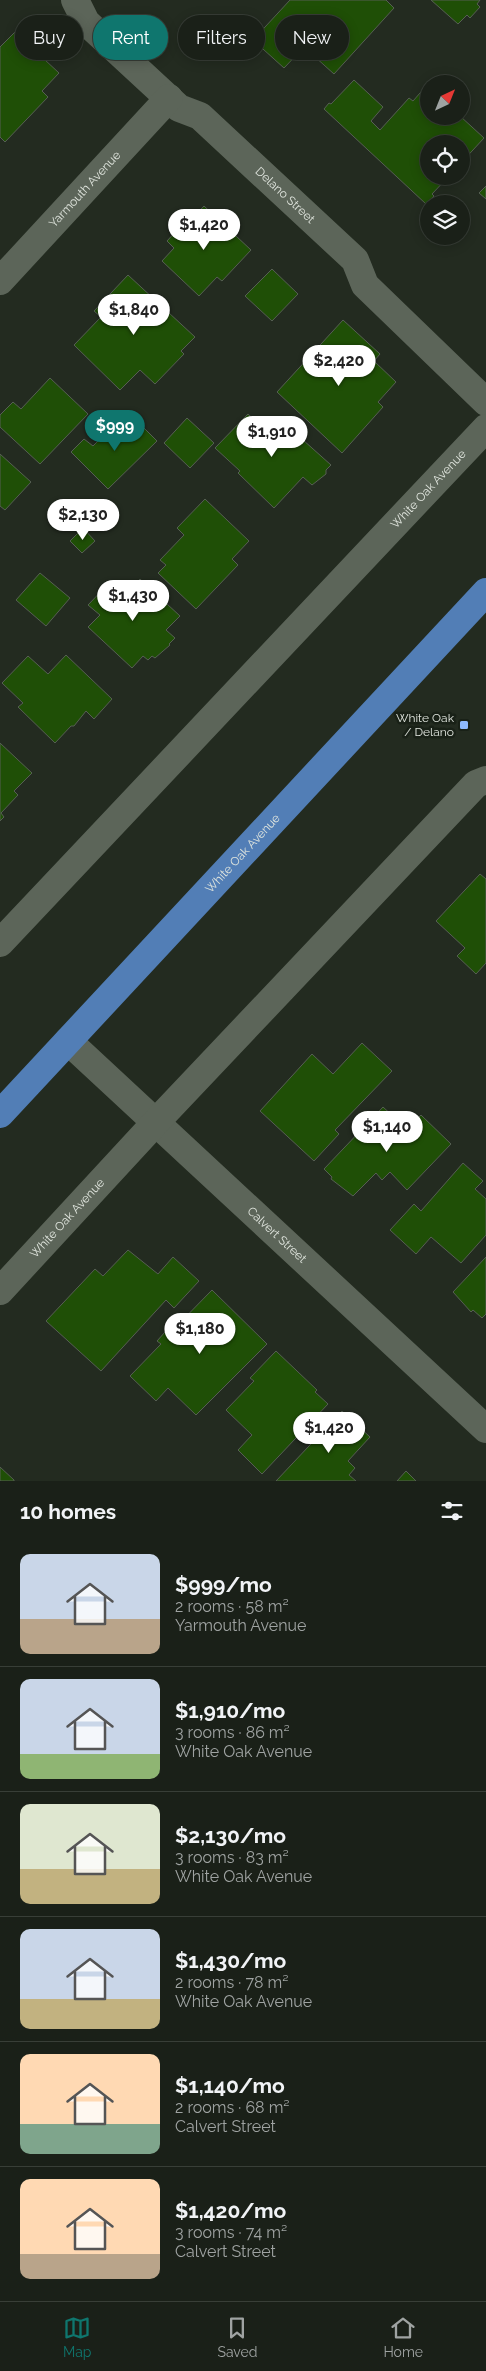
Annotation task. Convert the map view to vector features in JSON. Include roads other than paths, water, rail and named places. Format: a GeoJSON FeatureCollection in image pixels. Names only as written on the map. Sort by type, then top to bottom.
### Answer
{"type":"FeatureCollection","features":[{"type":"Feature","properties":{"kind":"main road","name":"White Oak Avenue"},"geometry":{"type":"LineString","coordinates":[[0,1114],[486,592]]}},
{"type":"Feature","properties":{"kind":"street","name":"Delano Street"},"geometry":{"type":"LineString","coordinates":[[75,0],[86,22],[179,108],[200,116],[355,260],[365,285],[486,402]]}},
{"type":"Feature","properties":{"kind":"street","name":"Yarmouth Avenue"},"geometry":{"type":"LineString","coordinates":[[0,281],[169,98]]}},
{"type":"Feature","properties":{"kind":"street","name":"White Oak Avenue"},"geometry":{"type":"LineString","coordinates":[[0,943],[486,428]]}},
{"type":"Feature","properties":{"kind":"street","name":"White Oak Avenue"},"geometry":{"type":"LineString","coordinates":[[0,1291],[156,1122],[476,784],[486,780]]}},
{"type":"Feature","properties":{"kind":"street","name":"Calvert Street"},"geometry":{"type":"LineString","coordinates":[[68,1041],[486,1429]]}},
{"type":"Feature","properties":{"kind":"place","name":"White Oak / Delano"},"geometry":{"type":"Point","coordinates":[464,725]}}]}
